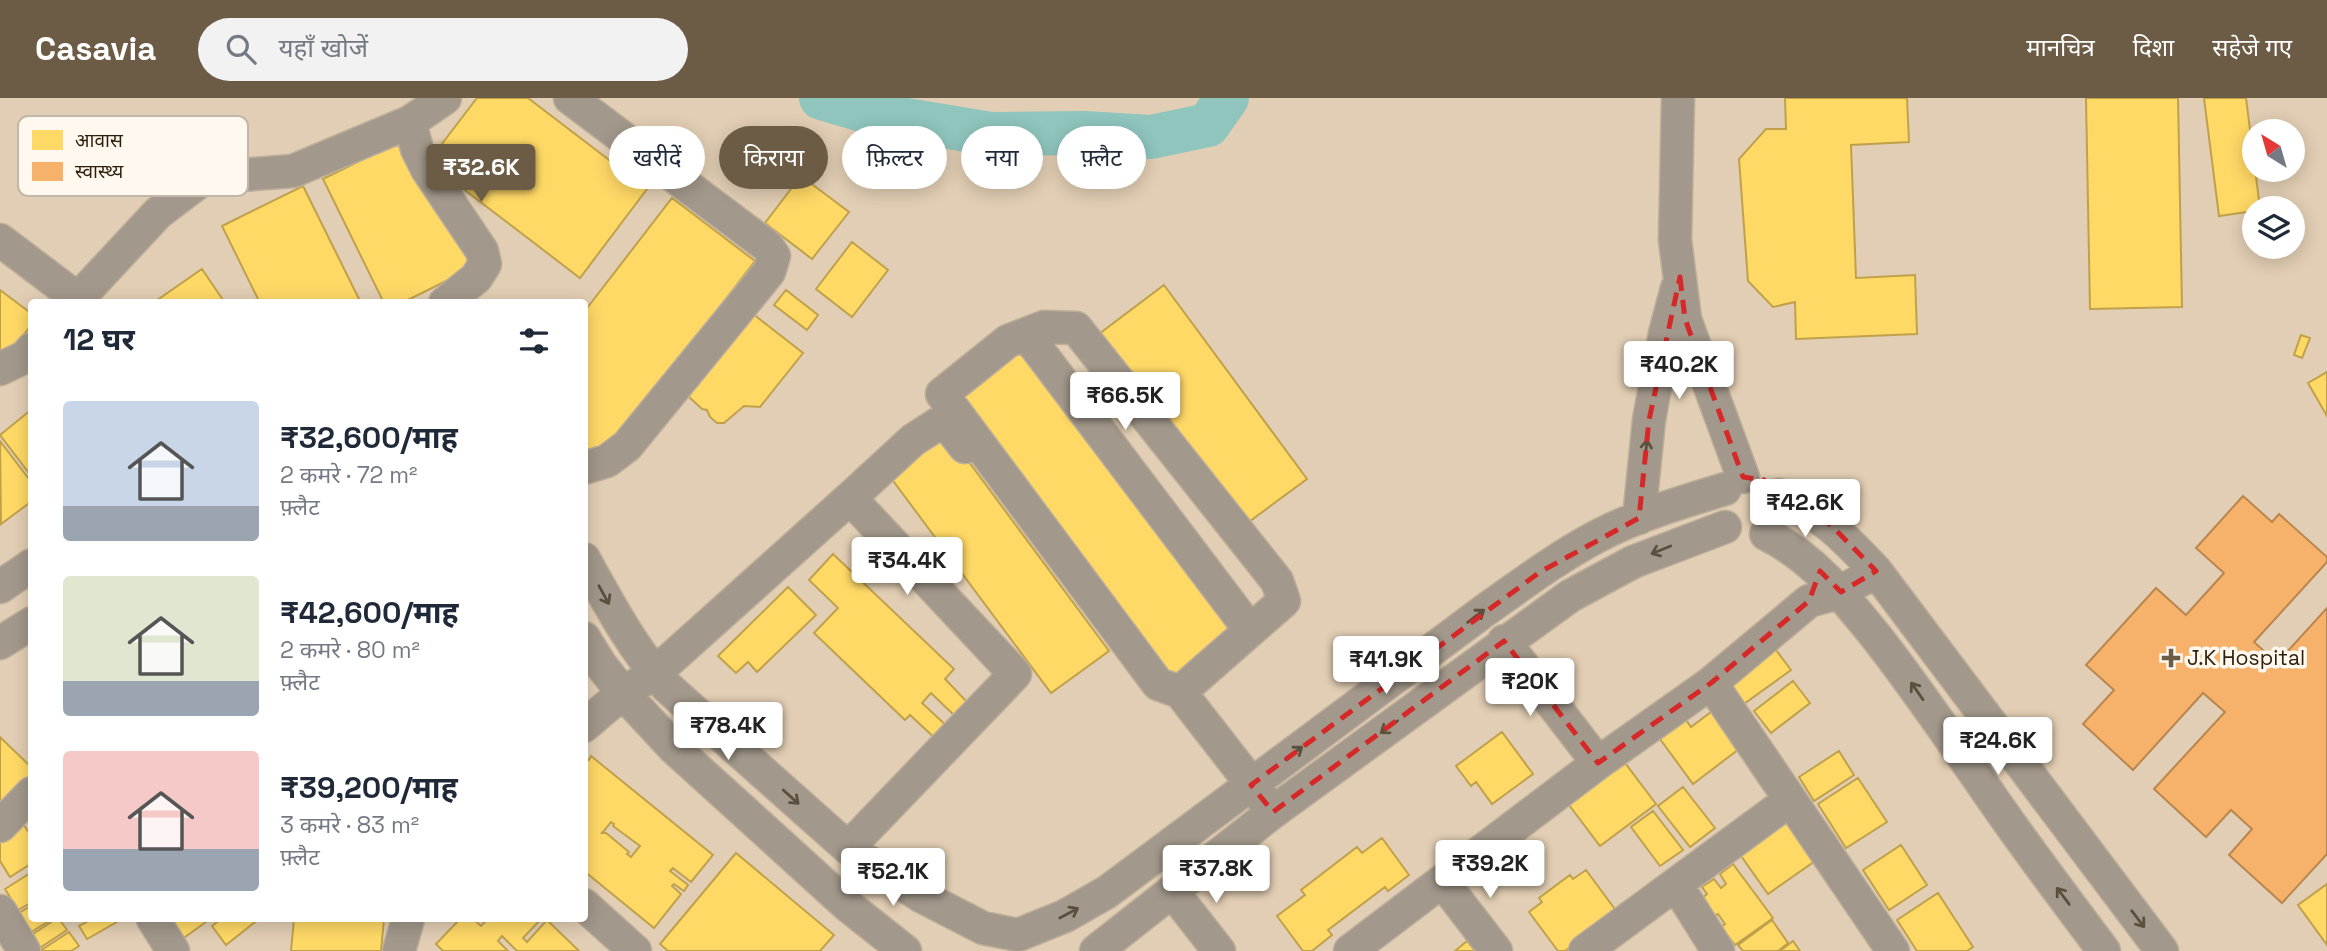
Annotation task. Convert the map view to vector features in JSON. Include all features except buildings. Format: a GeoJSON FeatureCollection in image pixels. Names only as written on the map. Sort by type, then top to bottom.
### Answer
{"type":"FeatureCollection","features":[{"type":"Feature","properties":{"kind":"street"},"geometry":{"type":"LineString","coordinates":[[248,175],[293,171],[410,122],[445,98]]}},
{"type":"Feature","properties":{"kind":"street"},"geometry":{"type":"LineString","coordinates":[[570,98],[767,246],[774,257],[769,272],[627,446],[607,461],[588,467]]}},
{"type":"Feature","properties":{"kind":"street"},"geometry":{"type":"LineString","coordinates":[[1678,98],[1675,240],[1685,319],[1734,483]]}},
{"type":"Feature","properties":{"kind":"street"},"geometry":{"type":"LineString","coordinates":[[410,122],[417,149],[427,169],[482,251],[485,264],[476,278],[449,299]]}},
{"type":"Feature","properties":{"kind":"street"},"geometry":{"type":"LineString","coordinates":[[78,299],[158,213],[180,196]]}},
{"type":"Feature","properties":{"kind":"street"},"geometry":{"type":"LineString","coordinates":[[0,240],[74,299]]}},
{"type":"Feature","properties":{"kind":"street"},"geometry":{"type":"LineString","coordinates":[[1639,518],[1648,420],[1665,332],[1680,277]]}},
{"type":"Feature","properties":{"kind":"street"},"geometry":{"type":"LineString","coordinates":[[1181,692],[1284,601],[1276,582],[1076,328],[1044,327],[1008,341],[942,394],[1158,684],[1181,692],[1273,812]]}},
{"type":"Feature","properties":{"kind":"street"},"geometry":{"type":"LineString","coordinates":[[1026,334],[1250,631]]}},
{"type":"Feature","properties":{"kind":"street"},"geometry":{"type":"LineString","coordinates":[[0,369],[28,353]]}},
{"type":"Feature","properties":{"kind":"street"},"geometry":{"type":"LineString","coordinates":[[588,723],[623,693],[655,673],[913,440],[944,420],[1112,642]]}},
{"type":"Feature","properties":{"kind":"street"},"geometry":{"type":"LineString","coordinates":[[588,566],[624,631],[667,687],[848,848],[929,901],[1018,943],[1107,892],[1484,611],[1540,572],[1598,537],[1639,518],[1734,483],[1754,477],[1773,486],[1779,495],[1780,516],[1776,525],[1766,534],[1751,539],[1741,538],[1725,527],[1718,508],[1720,498],[1734,483]]}},
{"type":"Feature","properties":{"kind":"street"},"geometry":{"type":"LineString","coordinates":[[1779,495],[1803,506],[1831,525],[1876,571],[2162,951]]}},
{"type":"Feature","properties":{"kind":"street"},"geometry":{"type":"LineString","coordinates":[[848,848],[1015,674],[850,498]]}},
{"type":"Feature","properties":{"kind":"street"},"geometry":{"type":"LineString","coordinates":[[1096,951],[1273,812],[1504,641],[1570,596],[1633,562],[1725,527]]}},
{"type":"Feature","properties":{"kind":"street"},"geometry":{"type":"LineString","coordinates":[[1766,534],[1781,542],[1830,582],[1907,677],[2026,847],[2104,951]]}},
{"type":"Feature","properties":{"kind":"street"},"geometry":{"type":"LineString","coordinates":[[1350,951],[1598,763],[1711,683],[1830,582],[1854,547]]}},
{"type":"Feature","properties":{"kind":"street"},"geometry":{"type":"LineString","coordinates":[[0,587],[28,568]]}},
{"type":"Feature","properties":{"kind":"street"},"geometry":{"type":"LineString","coordinates":[[1830,582],[1876,571]]}},
{"type":"Feature","properties":{"kind":"street"},"geometry":{"type":"LineString","coordinates":[[0,643],[28,625]]}},
{"type":"Feature","properties":{"kind":"street"},"geometry":{"type":"LineString","coordinates":[[1504,641],[1598,763]]}},
{"type":"Feature","properties":{"kind":"street"},"geometry":{"type":"LineString","coordinates":[[588,644],[623,693],[674,748],[847,905],[905,951]]}},
{"type":"Feature","properties":{"kind":"street"},"geometry":{"type":"LineString","coordinates":[[1711,683],[1893,951]]}},
{"type":"Feature","properties":{"kind":"street"},"geometry":{"type":"LineString","coordinates":[[0,827],[28,797]]}},
{"type":"Feature","properties":{"kind":"street"},"geometry":{"type":"LineString","coordinates":[[1585,951],[1790,800]]}},
{"type":"Feature","properties":{"kind":"street"},"geometry":{"type":"LineString","coordinates":[[1442,881],[1496,951]]}},
{"type":"Feature","properties":{"kind":"street"},"geometry":{"type":"LineString","coordinates":[[1676,884],[1718,951]]}},
{"type":"Feature","properties":{"kind":"street"},"geometry":{"type":"LineString","coordinates":[[1171,891],[1219,951]]}},
{"type":"Feature","properties":{"kind":"street"},"geometry":{"type":"LineString","coordinates":[[588,909],[635,951]]}},
{"type":"Feature","properties":{"kind":"street"},"geometry":{"type":"LineString","coordinates":[[0,911],[24,951]]}},
{"type":"Feature","properties":{"kind":"street"},"geometry":{"type":"LineString","coordinates":[[155,922],[173,951]]}},
{"type":"Feature","properties":{"kind":"street"},"geometry":{"type":"LineString","coordinates":[[399,951],[407,922]]}},
{"type":"Feature","properties":{"kind":"highlighted area"},"geometry":{"type":"Polygon","coordinates":[[[1680,277],[1685,319],[1743,477],[1764,480],[1779,495],[1831,525],[1876,571],[1841,592],[1820,571],[1809,601],[1711,683],[1598,763],[1504,641],[1273,812],[1251,785],[1540,572],[1639,518],[1649,420],[1680,277]]]}},
{"type":"Feature","properties":{"kind":"waterway"},"geometry":{"type":"LineString","coordinates":[[821,98],[882,116],[991,134],[1084,133],[1151,137],[1208,125],[1227,98]]}},
{"type":"Feature","properties":{"kind":"place","name":"J.K Hospital"},"geometry":{"type":"Point","coordinates":[2171,658]}}]}
